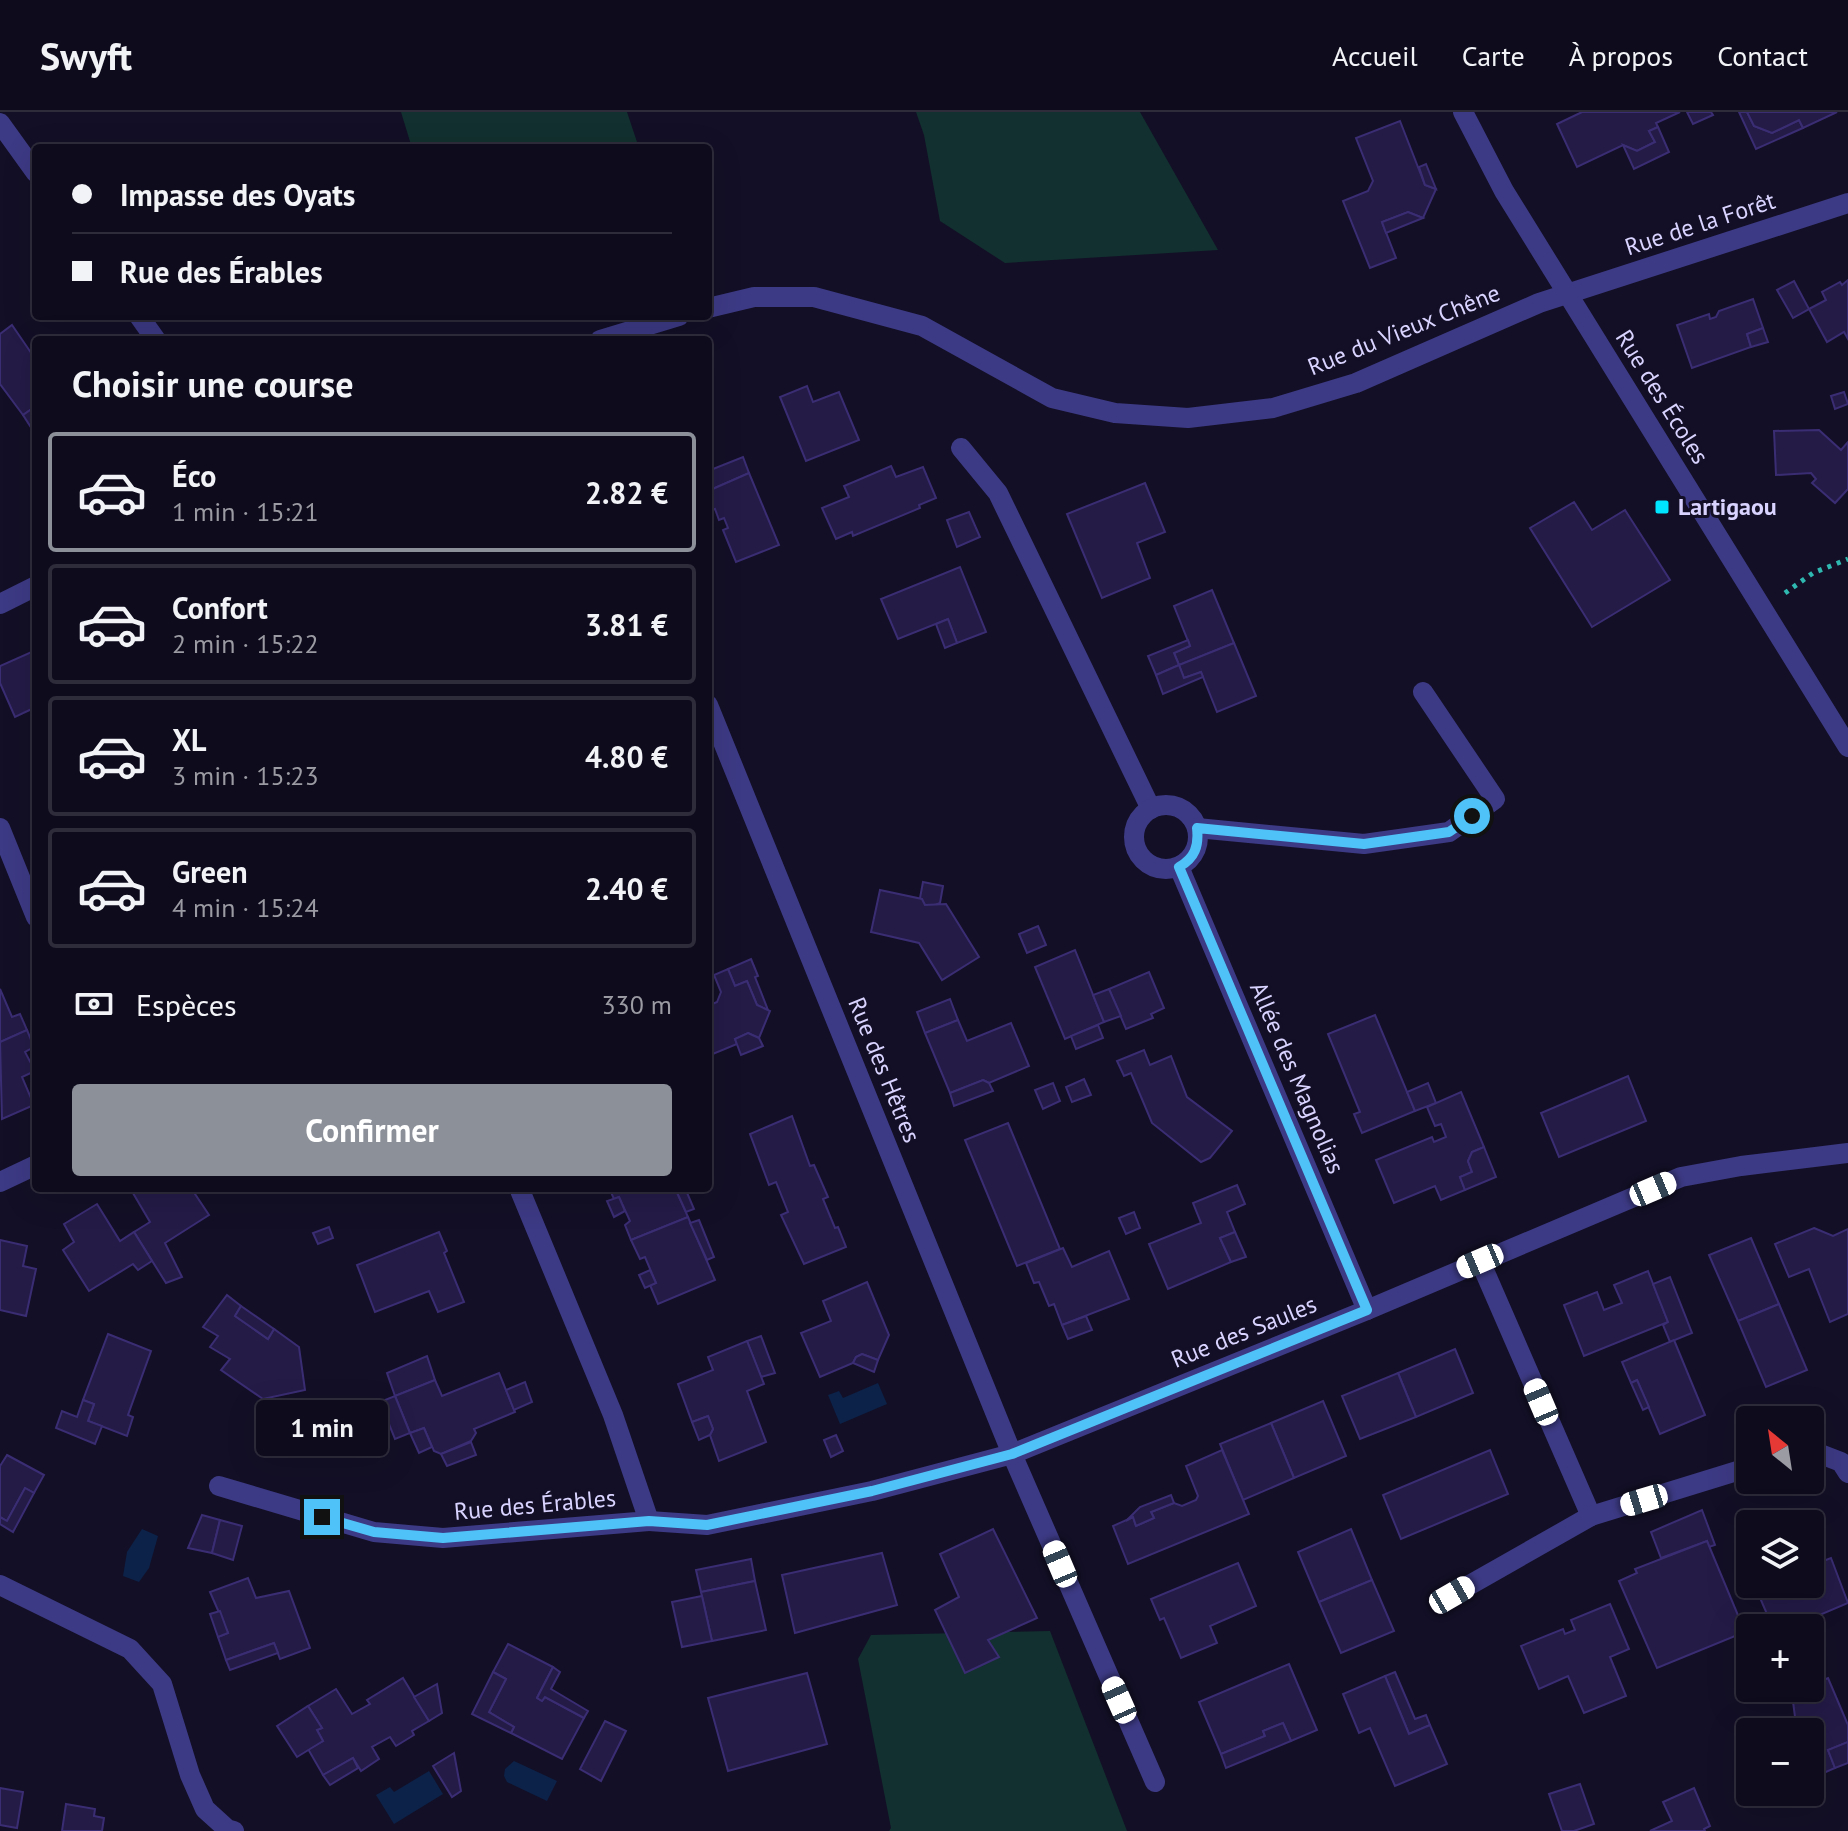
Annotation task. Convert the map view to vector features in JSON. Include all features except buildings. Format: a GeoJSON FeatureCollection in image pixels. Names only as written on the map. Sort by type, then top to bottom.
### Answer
{"type":"FeatureCollection","features":[{"type":"Feature","properties":{"kind":"street","name":"Rue des Écoles"},"geometry":{"type":"LineString","coordinates":[[1463,112],[1504,191],[1848,747]]}},
{"type":"Feature","properties":{"kind":"street"},"geometry":{"type":"LineString","coordinates":[[0,123],[32,167]]}},
{"type":"Feature","properties":{"kind":"street","name":"Rue de la Forêt"},"geometry":{"type":"LineString","coordinates":[[1569,293],[1848,203]]}},
{"type":"Feature","properties":{"kind":"street","name":"Rue du Vieux Chêne"},"geometry":{"type":"LineString","coordinates":[[712,307],[754,297],[814,297],[922,326],[1052,398],[1115,413],[1188,418],[1273,408],[1356,383],[1569,293]]}},
{"type":"Feature","properties":{"kind":"street"},"geometry":{"type":"LineString","coordinates":[[613,336],[666,320]]}},
{"type":"Feature","properties":{"kind":"street"},"geometry":{"type":"LineString","coordinates":[[961,448],[998,493],[1151,809]]}},
{"type":"Feature","properties":{"kind":"street"},"geometry":{"type":"LineString","coordinates":[[0,604],[32,588]]}},
{"type":"Feature","properties":{"kind":"street"},"geometry":{"type":"LineString","coordinates":[[1197,828],[1364,844],[1449,832],[1495,799],[1423,692]]}},
{"type":"Feature","properties":{"kind":"street","name":"Rue des Hêtres"},"geometry":{"type":"LineString","coordinates":[[712,715],[1012,1454],[1155,1782]]}},
{"type":"Feature","properties":{"kind":"street"},"geometry":{"type":"LineString","coordinates":[[1164,805],[1178,807],[1190,816],[1197,828],[1199,839],[1196,851],[1189,861],[1179,867],[1155,868],[1144,861],[1137,851],[1134,840],[1136,828],[1141,817],[1151,809],[1164,805]]}},
{"type":"Feature","properties":{"kind":"street"},"geometry":{"type":"LineString","coordinates":[[0,828],[32,907]]}},
{"type":"Feature","properties":{"kind":"street","name":"Allée des Magnolias"},"geometry":{"type":"LineString","coordinates":[[1179,867],[1367,1310]]}},
{"type":"Feature","properties":{"kind":"street","name":"Rue des Saules"},"geometry":{"type":"LineString","coordinates":[[649,1521],[707,1525],[872,1491],[1012,1454],[1367,1310],[1681,1177],[1848,1153]]}},
{"type":"Feature","properties":{"kind":"street"},"geometry":{"type":"LineString","coordinates":[[0,1182],[32,1167]]}},
{"type":"Feature","properties":{"kind":"street","name":"Rue des Érables"},"geometry":{"type":"LineString","coordinates":[[219,1486],[374,1532],[443,1538],[649,1521],[613,1415],[521,1192]]}},
{"type":"Feature","properties":{"kind":"street"},"geometry":{"type":"LineString","coordinates":[[1480,1261],[1591,1516]]}},
{"type":"Feature","properties":{"kind":"street"},"geometry":{"type":"LineString","coordinates":[[1824,1455],[1841,1462],[1848,1473]]}},
{"type":"Feature","properties":{"kind":"street"},"geometry":{"type":"LineString","coordinates":[[1452,1595],[1591,1516],[1736,1471]]}},
{"type":"Feature","properties":{"kind":"street"},"geometry":{"type":"LineString","coordinates":[[0,1585],[130,1649],[162,1684],[190,1775],[205,1809],[227,1829],[234,1831]]}},
{"type":"Feature","properties":{"kind":"path"},"geometry":{"type":"LineString","coordinates":[[1763,607],[1813,573],[1848,559]]}},
{"type":"Feature","properties":{"kind":"green space"},"geometry":{"type":"Polygon","coordinates":[[[401,112],[627,112],[638,144],[411,144],[401,112]]]}},
{"type":"Feature","properties":{"kind":"green space"},"geometry":{"type":"Polygon","coordinates":[[[916,112],[1140,112],[1218,250],[1005,263],[940,221],[924,135],[916,112]]]}},
{"type":"Feature","properties":{"kind":"green space"},"geometry":{"type":"Polygon","coordinates":[[[1050,1631],[1127,1831],[889,1831],[891,1828],[858,1659],[871,1635],[1050,1631]]]}},
{"type":"Feature","properties":{"kind":"water"},"geometry":{"type":"Polygon","coordinates":[[[878,1383],[887,1404],[840,1424],[828,1395],[839,1391],[843,1398],[878,1383]]]}},
{"type":"Feature","properties":{"kind":"water"},"geometry":{"type":"Polygon","coordinates":[[[142,1529],[158,1536],[149,1568],[139,1582],[123,1576],[127,1552],[142,1529]]]}},
{"type":"Feature","properties":{"kind":"water"},"geometry":{"type":"Polygon","coordinates":[[[514,1761],[557,1781],[547,1801],[507,1782],[505,1769],[514,1761]]]}},
{"type":"Feature","properties":{"kind":"water"},"geometry":{"type":"Polygon","coordinates":[[[429,1771],[443,1794],[394,1824],[376,1795],[390,1787],[394,1792],[429,1771]]]}},
{"type":"Feature","properties":{"kind":"place","name":"Lartigaou"},"geometry":{"type":"Point","coordinates":[1662,507]}},
{"type":"Feature","properties":{"kind":"route"},"geometry":{"type":"LineString","coordinates":[[322,1517],[374,1532],[443,1538],[649,1521],[707,1525],[872,1491],[1012,1454],[1367,1310],[1179,867],[1189,861],[1196,851],[1199,839],[1197,828],[1364,844],[1449,832],[1472,816]]}}]}
